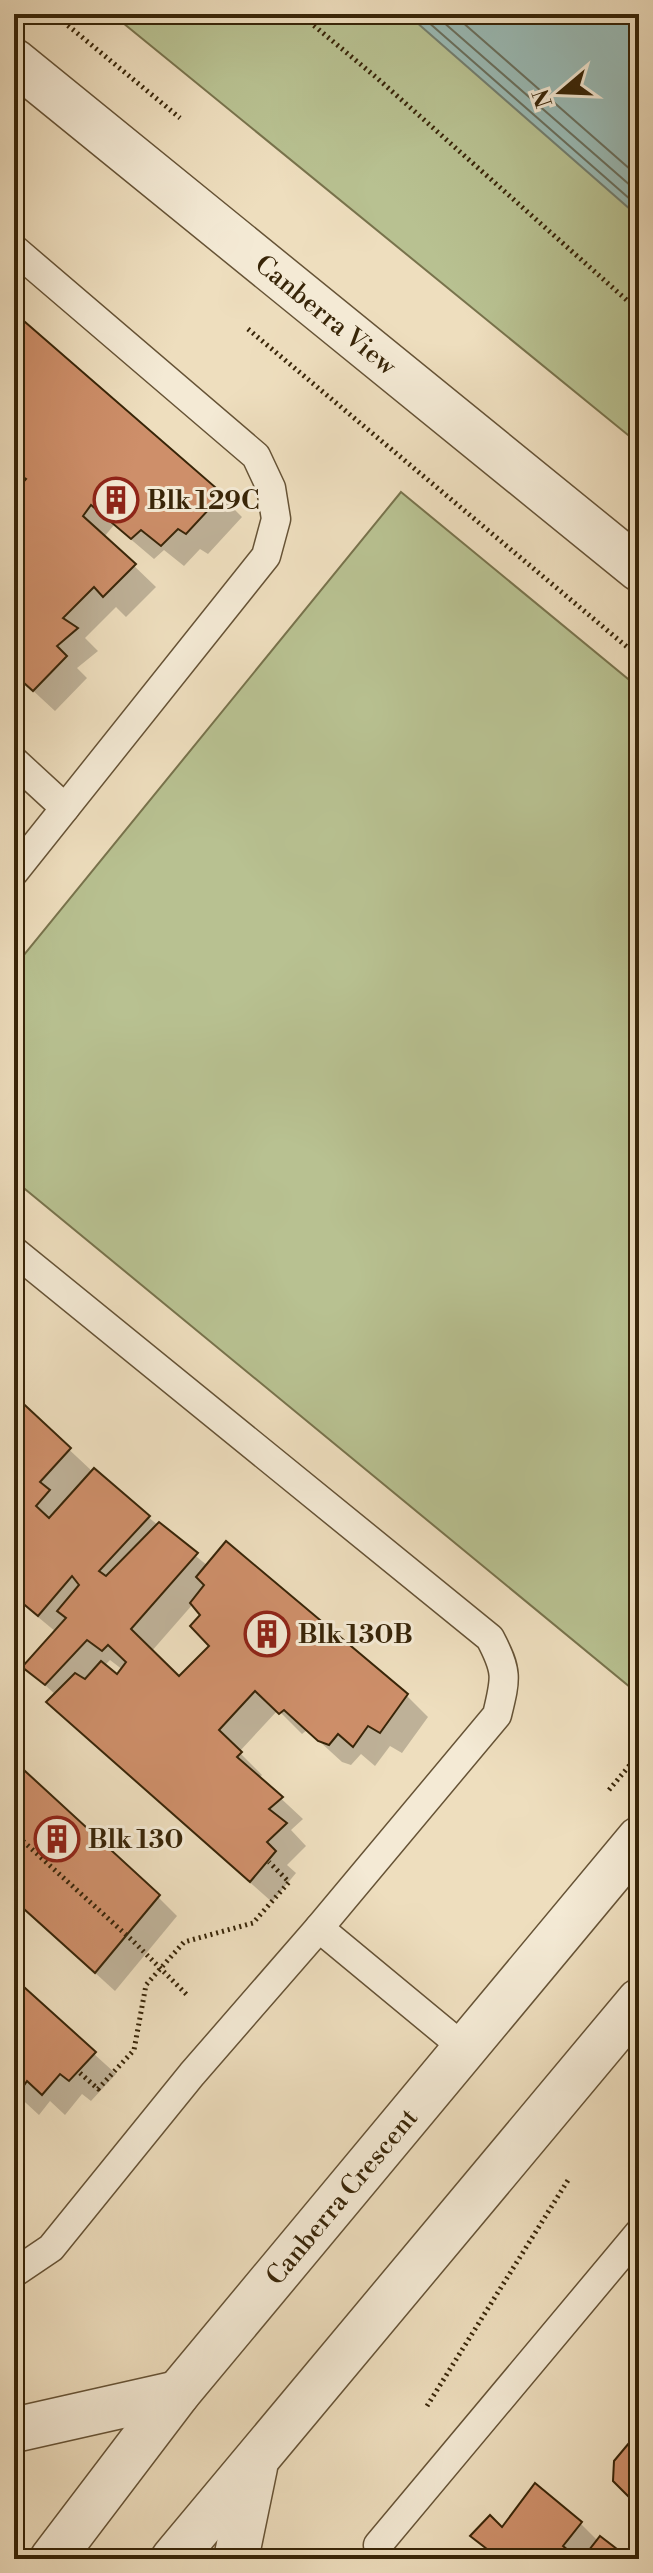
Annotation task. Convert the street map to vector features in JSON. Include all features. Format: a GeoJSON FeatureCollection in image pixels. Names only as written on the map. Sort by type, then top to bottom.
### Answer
{"type":"FeatureCollection","features":[{"type":"Feature","properties":{"kind":"street","name":"Canberra View"},"geometry":{"type":"LineString","coordinates":[[14,61],[639,569]]}},
{"type":"Feature","properties":{"kind":"street","name":"Canberra Crescent"},"geometry":{"type":"LineString","coordinates":[[52,2559],[178,2393],[639,1839]]}},
{"type":"Feature","properties":{"kind":"street"},"geometry":{"type":"LineString","coordinates":[[173,2559],[639,2001]]}},
{"type":"Feature","properties":{"kind":"street"},"geometry":{"type":"LineString","coordinates":[[14,2430],[178,2393]]}},
{"type":"Feature","properties":{"kind":"street"},"geometry":{"type":"LineString","coordinates":[[236,2559],[256,2461]]}},
{"type":"Feature","properties":{"kind":"lane"},"geometry":{"type":"LineString","coordinates":[[14,249],[256,456],[271,488],[276,519],[266,556],[14,872]]}},
{"type":"Feature","properties":{"kind":"lane"},"geometry":{"type":"LineString","coordinates":[[14,761],[65,808]]}},
{"type":"Feature","properties":{"kind":"lane"},"geometry":{"type":"LineString","coordinates":[[14,1251],[490,1638],[503,1661],[504,1685],[497,1715],[192,2074],[51,2248],[14,2273]]}},
{"type":"Feature","properties":{"kind":"lane"},"geometry":{"type":"LineString","coordinates":[[319,1928],[464,2048]]}},
{"type":"Feature","properties":{"kind":"lane"},"geometry":{"type":"LineString","coordinates":[[380,2559],[378,2545],[639,2233]]}},
{"type":"Feature","properties":{"kind":"path"},"geometry":{"type":"LineString","coordinates":[[300,14],[377,78],[639,311]]}},
{"type":"Feature","properties":{"kind":"path"},"geometry":{"type":"LineString","coordinates":[[242,324],[639,657]]}},
{"type":"Feature","properties":{"kind":"path"},"geometry":{"type":"LineString","coordinates":[[14,1833],[187,1995]]}},
{"type":"Feature","properties":{"kind":"path"},"geometry":{"type":"LineString","coordinates":[[80,2073],[98,2089],[134,2050],[146,1985],[184,1942],[253,1923],[289,1882],[269,1862]]}},
{"type":"Feature","properties":{"kind":"path"},"geometry":{"type":"LineString","coordinates":[[422,2415],[577,2165]]}},
{"type":"Feature","properties":{"kind":"green space"},"geometry":{"type":"Polygon","coordinates":[[[112,14],[546,14],[639,91],[639,444],[112,14]]]}},
{"type":"Feature","properties":{"kind":"green space"},"geometry":{"type":"Polygon","coordinates":[[[401,492],[639,688],[639,1688],[636,1692],[14,1180],[14,967],[401,492]]]}},
{"type":"Feature","properties":{"kind":"water"},"geometry":{"type":"Polygon","coordinates":[[[407,14],[639,14],[639,217],[407,14]]]}},
{"type":"Feature","properties":{"kind":"building","name":"Blk 129C"},"geometry":{"type":"Polygon","coordinates":[[[17,315],[223,494],[186,534],[178,529],[161,546],[141,530],[131,539],[91,505],[83,516],[136,564],[103,597],[94,587],[63,618],[78,628],[57,646],[67,656],[33,691],[14,674],[14,493],[26,479],[14,471],[15,451],[22,442],[14,436],[14,318],[17,315]]]}},
{"type":"Feature","properties":{"kind":"building","name":"Blk 130B"},"geometry":{"type":"Polygon","coordinates":[[[14,1395],[71,1448],[40,1482],[50,1490],[36,1506],[49,1518],[94,1468],[150,1516],[99,1571],[106,1576],[159,1522],[198,1553],[131,1629],[179,1676],[209,1646],[190,1626],[200,1615],[190,1603],[204,1585],[196,1577],[226,1541],[408,1694],[380,1733],[368,1726],[353,1747],[338,1734],[329,1745],[318,1741],[284,1710],[279,1714],[255,1691],[219,1730],[242,1752],[237,1757],[283,1797],[269,1809],[287,1823],[267,1842],[276,1851],[250,1882],[46,1702],[75,1673],[85,1679],[101,1661],[117,1674],[126,1662],[108,1645],[102,1651],[87,1640],[45,1685],[22,1667],[66,1618],[57,1611],[79,1585],[72,1576],[38,1616],[14,1596],[14,1395]]]}},
{"type":"Feature","properties":{"kind":"building","name":"Blk 130"},"geometry":{"type":"Polygon","coordinates":[[[25,1771],[160,1895],[95,1973],[14,1900],[14,1783],[25,1771]]]}},
{"type":"Feature","properties":{"kind":"building"},"geometry":{"type":"Polygon","coordinates":[[[14,1978],[96,2052],[69,2081],[60,2074],[42,2095],[27,2081],[17,2096],[14,2093],[14,1978]]]}},
{"type":"Feature","properties":{"kind":"building"},"geometry":{"type":"Polygon","coordinates":[[[639,2431],[639,2507],[613,2481],[614,2461],[639,2431]]]}},
{"type":"Feature","properties":{"kind":"building"},"geometry":{"type":"Polygon","coordinates":[[[535,2483],[582,2522],[563,2546],[579,2559],[500,2559],[470,2536],[490,2515],[502,2527],[535,2483]]]}},
{"type":"Feature","properties":{"kind":"building"},"geometry":{"type":"Polygon","coordinates":[[[600,2536],[630,2559],[582,2559],[600,2536]]]}},
{"type":"Feature","properties":{"kind":"place","name":"Blk 129C"},"geometry":{"type":"Point","coordinates":[116,500]}},
{"type":"Feature","properties":{"kind":"place","name":"Blk 130B"},"geometry":{"type":"Point","coordinates":[267,1634]}},
{"type":"Feature","properties":{"kind":"place","name":"Blk 130"},"geometry":{"type":"Point","coordinates":[57,1839]}}]}
